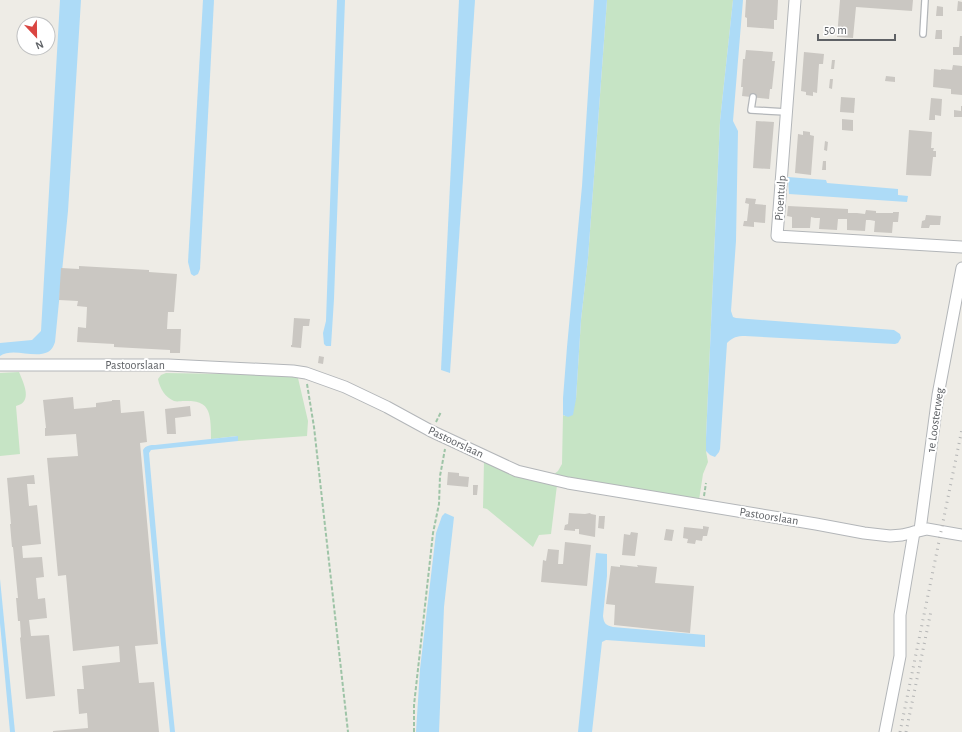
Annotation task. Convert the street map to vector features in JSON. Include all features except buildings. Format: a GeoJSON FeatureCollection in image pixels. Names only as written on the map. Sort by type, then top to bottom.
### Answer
{"type":"FeatureCollection","features":[{"type":"Feature","properties":{"kind":"street","name":"Pioentulp"},"geometry":{"type":"LineString","coordinates":[[795,0],[777,236],[962,247]]}},
{"type":"Feature","properties":{"kind":"street","name":"1e Loosterweg"},"geometry":{"type":"LineString","coordinates":[[917,531],[938,395],[962,268]]}},
{"type":"Feature","properties":{"kind":"street","name":"Pastoorslaan"},"geometry":{"type":"LineString","coordinates":[[0,365],[168,365],[293,371],[306,373],[346,387],[431,431],[517,471],[568,483],[864,533],[890,536],[902,535],[917,531]]}},
{"type":"Feature","properties":{"kind":"street"},"geometry":{"type":"LineString","coordinates":[[885,732],[900,656],[900,615],[917,531],[928,529],[962,535]]}},
{"type":"Feature","properties":{"kind":"lane"},"geometry":{"type":"LineString","coordinates":[[923,34],[925,0]]}},
{"type":"Feature","properties":{"kind":"lane"},"geometry":{"type":"LineString","coordinates":[[752,97],[752,110],[786,112]]}},
{"type":"Feature","properties":{"kind":"path"},"geometry":{"type":"LineString","coordinates":[[306,373],[314,427],[348,732]]}},
{"type":"Feature","properties":{"kind":"path"},"geometry":{"type":"LineString","coordinates":[[414,732],[414,705],[433,533],[439,504],[440,476],[449,439]]}},
{"type":"Feature","properties":{"kind":"green space"},"geometry":{"type":"Polygon","coordinates":[[[607,0],[733,0],[720,121],[706,438],[708,462],[703,474],[699,500],[553,475],[558,471],[562,464],[563,415],[565,416],[576,399],[607,0]]]}},
{"type":"Feature","properties":{"kind":"green space"},"geometry":{"type":"Polygon","coordinates":[[[19,372],[26,392],[24,401],[16,406],[20,454],[0,456],[0,373],[19,372]]]}},
{"type":"Feature","properties":{"kind":"green space"},"geometry":{"type":"Polygon","coordinates":[[[166,373],[282,375],[298,378],[308,421],[307,436],[238,441],[237,436],[211,439],[210,417],[204,405],[191,401],[175,401],[168,397],[160,386],[158,379],[161,375],[166,373]]]}},
{"type":"Feature","properties":{"kind":"green space"},"geometry":{"type":"Polygon","coordinates":[[[484,461],[557,485],[551,534],[539,535],[533,547],[487,509],[483,508],[484,461]]]}},
{"type":"Feature","properties":{"kind":"water"},"geometry":{"type":"Polygon","coordinates":[[[60,0],[81,0],[68,211],[55,342],[51,350],[42,354],[11,353],[0,356],[0,343],[32,340],[41,331],[60,0]]]}},
{"type":"Feature","properties":{"kind":"water"},"geometry":{"type":"Polygon","coordinates":[[[203,0],[214,0],[200,269],[198,274],[194,276],[191,274],[188,262],[203,0]]]}},
{"type":"Feature","properties":{"kind":"water"},"geometry":{"type":"Polygon","coordinates":[[[337,0],[345,0],[334,299],[331,346],[326,346],[324,344],[323,333],[326,321],[337,0]]]}},
{"type":"Feature","properties":{"kind":"water"},"geometry":{"type":"Polygon","coordinates":[[[459,0],[475,0],[450,373],[441,370],[459,0]]]}},
{"type":"Feature","properties":{"kind":"water"},"geometry":{"type":"Polygon","coordinates":[[[594,0],[607,0],[576,399],[573,415],[568,417],[563,415],[563,398],[582,186],[594,0]]]}},
{"type":"Feature","properties":{"kind":"water"},"geometry":{"type":"Polygon","coordinates":[[[733,0],[743,0],[733,121],[738,131],[736,241],[731,311],[733,317],[894,330],[900,334],[901,338],[898,343],[895,344],[745,336],[731,339],[727,343],[720,449],[715,457],[706,451],[706,438],[720,121],[733,0]]]}},
{"type":"Feature","properties":{"kind":"water"},"geometry":{"type":"Polygon","coordinates":[[[788,177],[826,180],[827,183],[898,189],[898,195],[908,196],[907,202],[789,194],[788,177]]]}},
{"type":"Feature","properties":{"kind":"water"},"geometry":{"type":"Polygon","coordinates":[[[238,436],[238,441],[151,450],[149,453],[175,732],[170,732],[143,450],[150,445],[238,436]]]}},
{"type":"Feature","properties":{"kind":"water"},"geometry":{"type":"Polygon","coordinates":[[[445,513],[454,517],[444,607],[439,732],[416,732],[420,669],[436,533],[442,516],[445,513]]]}},
{"type":"Feature","properties":{"kind":"water"},"geometry":{"type":"Polygon","coordinates":[[[596,553],[607,554],[607,576],[603,616],[604,622],[613,627],[705,635],[705,647],[606,640],[602,642],[592,732],[578,732],[596,553]]]}},
{"type":"Feature","properties":{"kind":"water"},"geometry":{"type":"Polygon","coordinates":[[[0,579],[15,732],[10,732],[0,623],[0,579]]]}},
{"type":"Feature","properties":{"kind":"railway"},"geometry":{"type":"LineString","coordinates":[[900,732],[962,429]]}},
{"type":"Feature","properties":{"kind":"railway"},"geometry":{"type":"LineString","coordinates":[[906,732],[931,611]]}}]}
